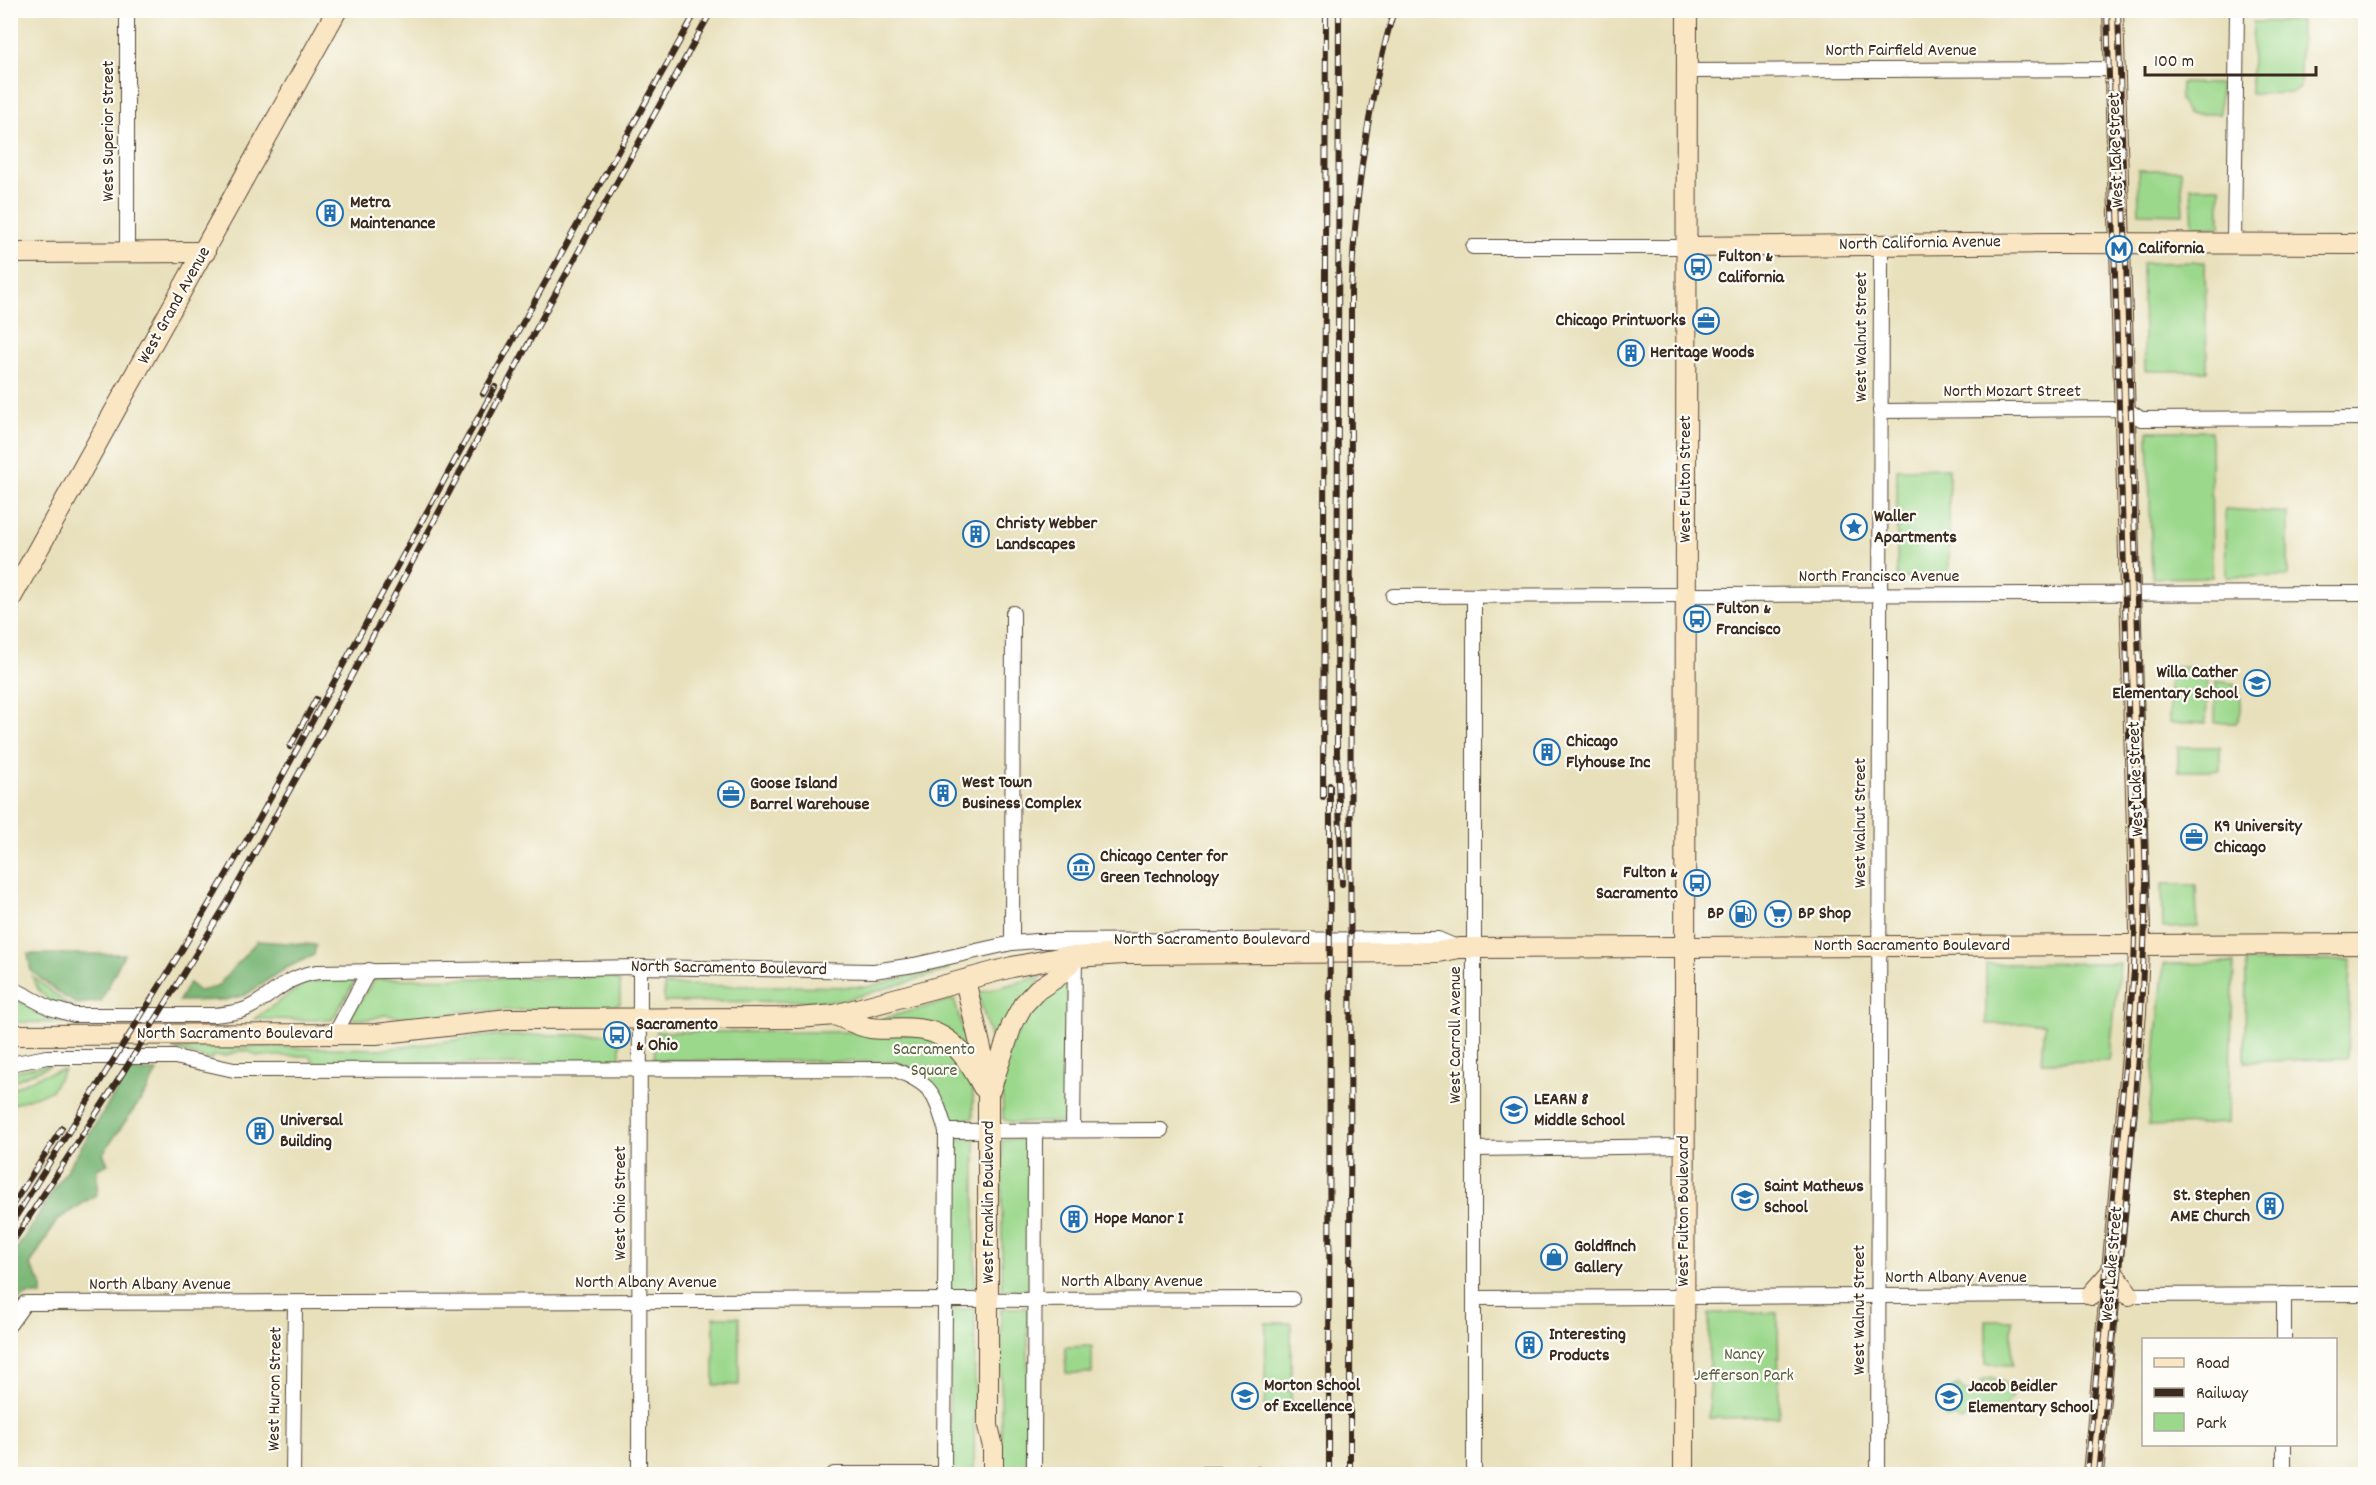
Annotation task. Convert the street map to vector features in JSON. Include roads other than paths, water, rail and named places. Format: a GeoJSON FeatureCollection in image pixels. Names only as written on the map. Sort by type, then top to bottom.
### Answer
{"type":"FeatureCollection","features":[{"type":"Feature","properties":{"kind":"street","name":"West Superior Street"},"geometry":{"type":"LineString","coordinates":[[127,252],[128,10]]}},
{"type":"Feature","properties":{"kind":"street","name":"West Grand Avenue"},"geometry":{"type":"LineString","coordinates":[[10,600],[205,252],[337,10]]}},
{"type":"Feature","properties":{"kind":"street","name":"West Fulton Street"},"geometry":{"type":"LineString","coordinates":[[1685,946],[1687,10]]}},
{"type":"Feature","properties":{"kind":"street","name":"West Lake Street"},"geometry":{"type":"LineString","coordinates":[[2093,1474],[2142,945],[2132,594],[2131,419],[2123,325],[2133,311],[2119,209],[2113,10]]}},
{"type":"Feature","properties":{"kind":"street"},"geometry":{"type":"LineString","coordinates":[[2234,244],[2236,10]]}},
{"type":"Feature","properties":{"kind":"street","name":"North Fairfield Avenue"},"geometry":{"type":"LineString","coordinates":[[1687,71],[2115,69]]}},
{"type":"Feature","properties":{"kind":"street","name":"North California Avenue"},"geometry":{"type":"LineString","coordinates":[[1473,247],[1686,247],[2125,241],[2366,244]]}},
{"type":"Feature","properties":{"kind":"street","name":"West Walnut Street"},"geometry":{"type":"LineString","coordinates":[[1878,1474],[1881,245]]}},
{"type":"Feature","properties":{"kind":"street"},"geometry":{"type":"LineString","coordinates":[[10,253],[205,252]]}},
{"type":"Feature","properties":{"kind":"street","name":"North Mozart Street"},"geometry":{"type":"LineString","coordinates":[[1880,411],[2131,419],[2366,418]]}},
{"type":"Feature","properties":{"kind":"street","name":"North Francisco Avenue"},"geometry":{"type":"LineString","coordinates":[[1393,596],[2366,593]]}},
{"type":"Feature","properties":{"kind":"street","name":"West Carroll Avenue"},"geometry":{"type":"LineString","coordinates":[[1474,596],[1467,948],[1474,1149],[1474,1474]]}},
{"type":"Feature","properties":{"kind":"street"},"geometry":{"type":"LineString","coordinates":[[1012,943],[1013,613]]}},
{"type":"Feature","properties":{"kind":"street","name":"North Sacramento Boulevard"},"geometry":{"type":"LineString","coordinates":[[10,987],[50,1008],[74,1015],[213,1015],[246,1009],[285,982],[301,975],[369,970],[640,968],[874,971],[914,965],[1012,943],[1124,954],[1438,952],[1467,948],[1685,946],[2366,944]]}},
{"type":"Feature","properties":{"kind":"street"},"geometry":{"type":"LineString","coordinates":[[2136,1013],[2148,998],[2142,945]]}},
{"type":"Feature","properties":{"kind":"street","name":"West Fulton Boulevard"},"geometry":{"type":"LineString","coordinates":[[1684,1474],[1685,946]]}},
{"type":"Feature","properties":{"kind":"street"},"geometry":{"type":"LineString","coordinates":[[988,1096],[1012,1025],[1023,1005],[1037,990],[1057,977],[1075,949]]}},
{"type":"Feature","properties":{"kind":"street"},"geometry":{"type":"LineString","coordinates":[[1073,1130],[1075,949]]}},
{"type":"Feature","properties":{"kind":"street","name":"North Sacramento Boulevard"},"geometry":{"type":"LineString","coordinates":[[10,1035],[376,1034],[508,1019],[798,1018],[835,1015],[1075,949]]}},
{"type":"Feature","properties":{"kind":"street","name":"West Ohio Street"},"geometry":{"type":"LineString","coordinates":[[639,1474],[640,968]]}},
{"type":"Feature","properties":{"kind":"street"},"geometry":{"type":"LineString","coordinates":[[335,1034],[369,970]]}},
{"type":"Feature","properties":{"kind":"street","name":"West Franklin Boulevard"},"geometry":{"type":"LineString","coordinates":[[965,980],[985,1066],[988,1096],[988,1426],[993,1447],[993,1474]]}},
{"type":"Feature","properties":{"kind":"street"},"geometry":{"type":"LineString","coordinates":[[835,1015],[867,1028],[915,1029],[940,1034],[967,1058],[988,1096]]}},
{"type":"Feature","properties":{"kind":"street","name":"North Sacramento Boulevard"},"geometry":{"type":"LineString","coordinates":[[10,1064],[47,1057],[175,1057],[234,1070],[893,1069],[913,1076],[928,1087],[937,1102],[946,1131]]}},
{"type":"Feature","properties":{"kind":"street"},"geometry":{"type":"LineString","coordinates":[[834,1474],[944,1474],[946,1131],[1161,1130]]}},
{"type":"Feature","properties":{"kind":"street"},"geometry":{"type":"LineString","coordinates":[[1035,1131],[1035,1474]]}},
{"type":"Feature","properties":{"kind":"street"},"geometry":{"type":"LineString","coordinates":[[1474,1149],[1684,1146]]}},
{"type":"Feature","properties":{"kind":"street"},"geometry":{"type":"LineString","coordinates":[[2284,1294],[2284,1338]]}},
{"type":"Feature","properties":{"kind":"street","name":"North Albany Avenue"},"geometry":{"type":"LineString","coordinates":[[1474,1298],[2366,1294]]}},
{"type":"Feature","properties":{"kind":"street","name":"North Albany Avenue"},"geometry":{"type":"LineString","coordinates":[[10,1324],[25,1303],[1292,1299]]}},
{"type":"Feature","properties":{"kind":"street","name":"West Huron Street"},"geometry":{"type":"LineString","coordinates":[[293,1474],[295,1303]]}},
{"type":"Feature","properties":{"kind":"street","name":"West Franklin Boulevard"},"geometry":{"type":"LineString","coordinates":[[982,1474],[982,1448],[988,1426]]}},
{"type":"Feature","properties":{"kind":"street"},"geometry":{"type":"LineString","coordinates":[[2284,1446],[2284,1474]]}},
{"type":"Feature","properties":{"kind":"street"},"geometry":{"type":"LineString","coordinates":[[1178,1474],[1257,1474]]}},
{"type":"Feature","properties":{"kind":"railway"},"geometry":{"type":"LineString","coordinates":[[483,394],[697,10]]}},
{"type":"Feature","properties":{"kind":"railway"},"geometry":{"type":"LineString","coordinates":[[10,1246],[124,1071],[227,903],[318,739],[549,305],[712,10]]}},
{"type":"Feature","properties":{"kind":"railway"},"geometry":{"type":"LineString","coordinates":[[1323,797],[1326,10]]}},
{"type":"Feature","properties":{"kind":"railway"},"geometry":{"type":"LineString","coordinates":[[1339,10],[1337,753],[1342,884]]}},
{"type":"Feature","properties":{"kind":"railway"},"geometry":{"type":"LineString","coordinates":[[1350,1474],[1351,293],[1359,185],[1364,150],[1376,80],[1394,10]]}},
{"type":"Feature","properties":{"kind":"railway"},"geometry":{"type":"LineString","coordinates":[[2087,1474],[2134,971],[2135,934],[2107,10]]}},
{"type":"Feature","properties":{"kind":"railway"},"geometry":{"type":"LineString","coordinates":[[2099,1474],[2140,1031],[2146,883],[2118,10]]}},
{"type":"Feature","properties":{"kind":"railway"},"geometry":{"type":"LineString","coordinates":[[10,1226],[182,950],[259,819],[495,387]]}},
{"type":"Feature","properties":{"kind":"railway"},"geometry":{"type":"LineString","coordinates":[[290,747],[316,699]]}},
{"type":"Feature","properties":{"kind":"railway"},"geometry":{"type":"LineString","coordinates":[[1329,1474],[1330,785]]}},
{"type":"Feature","properties":{"kind":"railway"},"geometry":{"type":"LineString","coordinates":[[10,1209],[62,1128]]}},
{"type":"Feature","properties":{"kind":"place","name":"Metra Maintenance"},"geometry":{"type":"Point","coordinates":[330,213]}},
{"type":"Feature","properties":{"kind":"place","name":"California"},"geometry":{"type":"Point","coordinates":[2119,249]}},
{"type":"Feature","properties":{"kind":"place","name":"Fulton & California"},"geometry":{"type":"Point","coordinates":[1698,267]}},
{"type":"Feature","properties":{"kind":"place","name":"Chicago Printworks"},"geometry":{"type":"Point","coordinates":[1706,321]}},
{"type":"Feature","properties":{"kind":"place","name":"Heritage Woods"},"geometry":{"type":"Point","coordinates":[1631,353]}},
{"type":"Feature","properties":{"kind":"place","name":"Waller Apartments"},"geometry":{"type":"Point","coordinates":[1854,527]}},
{"type":"Feature","properties":{"kind":"place","name":"Christy Webber Landscapes"},"geometry":{"type":"Point","coordinates":[976,534]}},
{"type":"Feature","properties":{"kind":"place","name":"Fulton & Francisco"},"geometry":{"type":"Point","coordinates":[1697,619]}},
{"type":"Feature","properties":{"kind":"place","name":"Willa Cather Elementary School"},"geometry":{"type":"Point","coordinates":[2257,683]}},
{"type":"Feature","properties":{"kind":"place","name":"Chicago Flyhouse Inc"},"geometry":{"type":"Point","coordinates":[1547,752]}},
{"type":"Feature","properties":{"kind":"place","name":"West Town Business Complex"},"geometry":{"type":"Point","coordinates":[943,793]}},
{"type":"Feature","properties":{"kind":"place","name":"Goose Island Barrel Warehouse"},"geometry":{"type":"Point","coordinates":[731,794]}},
{"type":"Feature","properties":{"kind":"place","name":"K9 University Chicago"},"geometry":{"type":"Point","coordinates":[2194,837]}},
{"type":"Feature","properties":{"kind":"place","name":"Chicago Center for Green Technology"},"geometry":{"type":"Point","coordinates":[1081,867]}},
{"type":"Feature","properties":{"kind":"place","name":"Fulton & Sacramento"},"geometry":{"type":"Point","coordinates":[1697,883]}},
{"type":"Feature","properties":{"kind":"place","name":"BP"},"geometry":{"type":"Point","coordinates":[1743,914]}},
{"type":"Feature","properties":{"kind":"place","name":"BP Shop"},"geometry":{"type":"Point","coordinates":[1778,914]}},
{"type":"Feature","properties":{"kind":"place","name":"Sacramento & Ohio"},"geometry":{"type":"Point","coordinates":[617,1035]}},
{"type":"Feature","properties":{"kind":"place","name":"LEARN 8 Middle School"},"geometry":{"type":"Point","coordinates":[1514,1110]}},
{"type":"Feature","properties":{"kind":"place","name":"Universal Building"},"geometry":{"type":"Point","coordinates":[260,1131]}},
{"type":"Feature","properties":{"kind":"place","name":"Saint Mathews School"},"geometry":{"type":"Point","coordinates":[1745,1197]}},
{"type":"Feature","properties":{"kind":"place","name":"St. Stephen AME Church"},"geometry":{"type":"Point","coordinates":[2270,1206]}},
{"type":"Feature","properties":{"kind":"place","name":"Hope Manor I"},"geometry":{"type":"Point","coordinates":[1074,1219]}},
{"type":"Feature","properties":{"kind":"place","name":"Goldfinch Gallery"},"geometry":{"type":"Point","coordinates":[1554,1257]}},
{"type":"Feature","properties":{"kind":"place","name":"Interesting Products"},"geometry":{"type":"Point","coordinates":[1529,1345]}},
{"type":"Feature","properties":{"kind":"place","name":"Morton School of Excellence"},"geometry":{"type":"Point","coordinates":[1245,1396]}},
{"type":"Feature","properties":{"kind":"place","name":"Jacob Beidler Elementary School"},"geometry":{"type":"Point","coordinates":[1949,1397]}},
{"type":"Feature","properties":{"kind":"park label","name":"Sacramento Square"},"geometry":{"type":"Point","coordinates":[934,1060]}},
{"type":"Feature","properties":{"kind":"park label","name":"Nancy Jefferson Park"},"geometry":{"type":"Point","coordinates":[1744,1365]}}]}
